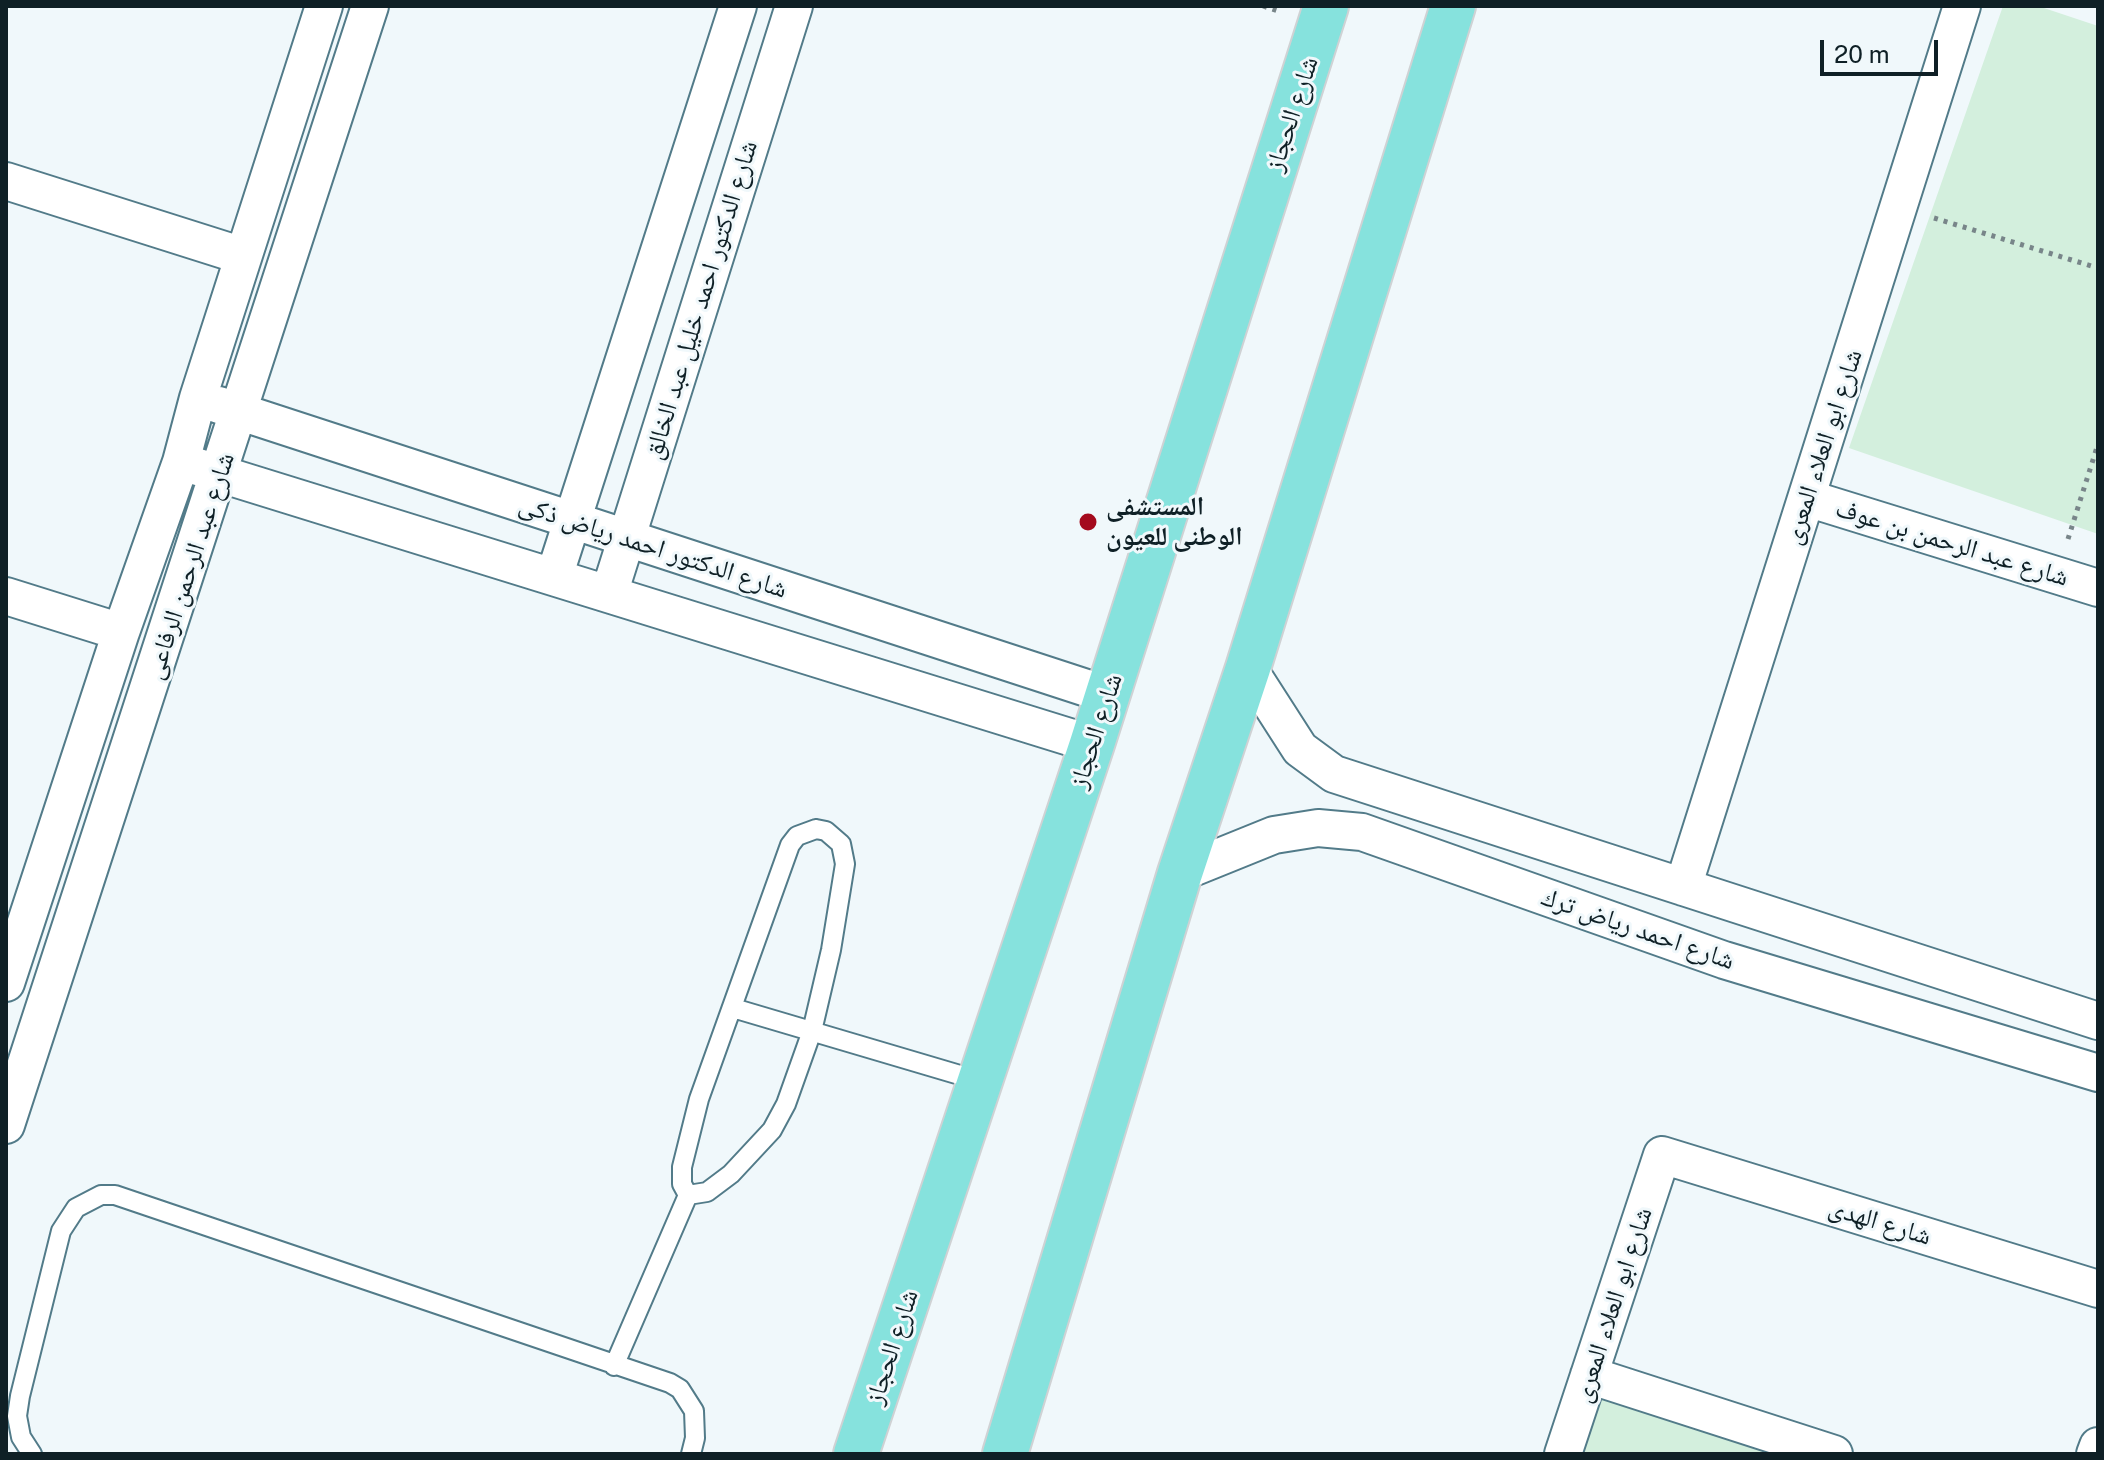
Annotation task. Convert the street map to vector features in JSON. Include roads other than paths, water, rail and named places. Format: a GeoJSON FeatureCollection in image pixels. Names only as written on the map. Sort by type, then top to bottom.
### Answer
{"type":"FeatureCollection","features":[{"type":"Feature","properties":{"kind":"main road","name":"شارع الحجاز"},"geometry":{"type":"LineString","coordinates":[[856,1454],[1108,695],[1326,6]]}},
{"type":"Feature","properties":{"kind":"main road"},"geometry":{"type":"LineString","coordinates":[[1005,1454],[1180,873],[1248,668],[1453,6]]}},
{"type":"Feature","properties":{"kind":"street","name":"شارع عبد الرحمن الرفاعى"},"geometry":{"type":"LineString","coordinates":[[6,983],[121,632],[181,462],[198,398],[324,6]]}},
{"type":"Feature","properties":{"kind":"street","name":"شارع عبد الرحمن الرفاعى"},"geometry":{"type":"LineString","coordinates":[[6,1125],[14,1076],[220,475],[370,6]]}},
{"type":"Feature","properties":{"kind":"street","name":"شارع الدكتور احمد خليل عبد الخالق"},"geometry":{"type":"LineString","coordinates":[[554,577],[738,6]]}},
{"type":"Feature","properties":{"kind":"street","name":"شارع الدكتور احمد خليل عبد الخالق"},"geometry":{"type":"LineString","coordinates":[[609,594],[794,6]]}},
{"type":"Feature","properties":{"kind":"street","name":"شارع ابو العلاء المعرى"},"geometry":{"type":"LineString","coordinates":[[1683,887],[1962,6]]}},
{"type":"Feature","properties":{"kind":"street"},"geometry":{"type":"LineString","coordinates":[[6,181],[243,256]]}},
{"type":"Feature","properties":{"kind":"street","name":"شارع الدكتور احمد رياض ذكى"},"geometry":{"type":"LineString","coordinates":[[198,398],[1108,695]]}},
{"type":"Feature","properties":{"kind":"street"},"geometry":{"type":"LineString","coordinates":[[181,462],[1092,744]]}},
{"type":"Feature","properties":{"kind":"street","name":"شارع عبد الرحمن بن عوف"},"geometry":{"type":"LineString","coordinates":[[1807,498],[2098,588]]}},
{"type":"Feature","properties":{"kind":"street"},"geometry":{"type":"LineString","coordinates":[[6,596],[121,632]]}},
{"type":"Feature","properties":{"kind":"street","name":"شارع احمد رياض ترك"},"geometry":{"type":"LineString","coordinates":[[1248,668],[1300,749],[1334,774],[2098,1021]]}},
{"type":"Feature","properties":{"kind":"street","name":"شارع احمد رياض ترك"},"geometry":{"type":"LineString","coordinates":[[1180,873],[1274,835],[1318,828],[1362,832],[1724,960],[2098,1073]]}},
{"type":"Feature","properties":{"kind":"street","name":"شارع ابو العلاء المعرى"},"geometry":{"type":"LineString","coordinates":[[1563,1454],[1662,1155]]}},
{"type":"Feature","properties":{"kind":"street","name":"شارع الهدى"},"geometry":{"type":"LineString","coordinates":[[1662,1155],[2098,1289]]}},
{"type":"Feature","properties":{"kind":"street"},"geometry":{"type":"LineString","coordinates":[[1589,1375],[1796,1448],[1834,1454]]}},
{"type":"Feature","properties":{"kind":"street"},"geometry":{"type":"LineString","coordinates":[[2095,1454],[2098,1446]]}},
{"type":"Feature","properties":{"kind":"lane"},"geometry":{"type":"LineString","coordinates":[[614,1366],[688,1195],[681,1177],[690,1128],[790,845],[806,832],[826,831],[841,844],[845,864],[831,950],[812,1031],[786,1104],[772,1130],[753,1153],[719,1184],[697,1196],[688,1195]]}},
{"type":"Feature","properties":{"kind":"lane"},"geometry":{"type":"LineString","coordinates":[[733,1008],[980,1081]]}},
{"type":"Feature","properties":{"kind":"lane"},"geometry":{"type":"LineString","coordinates":[[32,1454],[21,1437],[18,1406],[61,1231],[76,1208],[101,1195],[129,1198],[680,1389],[694,1411],[696,1425],[691,1454]]}},
{"type":"Feature","properties":{"kind":"place","name":"المستشفى الوطنى للعيون"},"geometry":{"type":"Point","coordinates":[1088,522]}}]}
